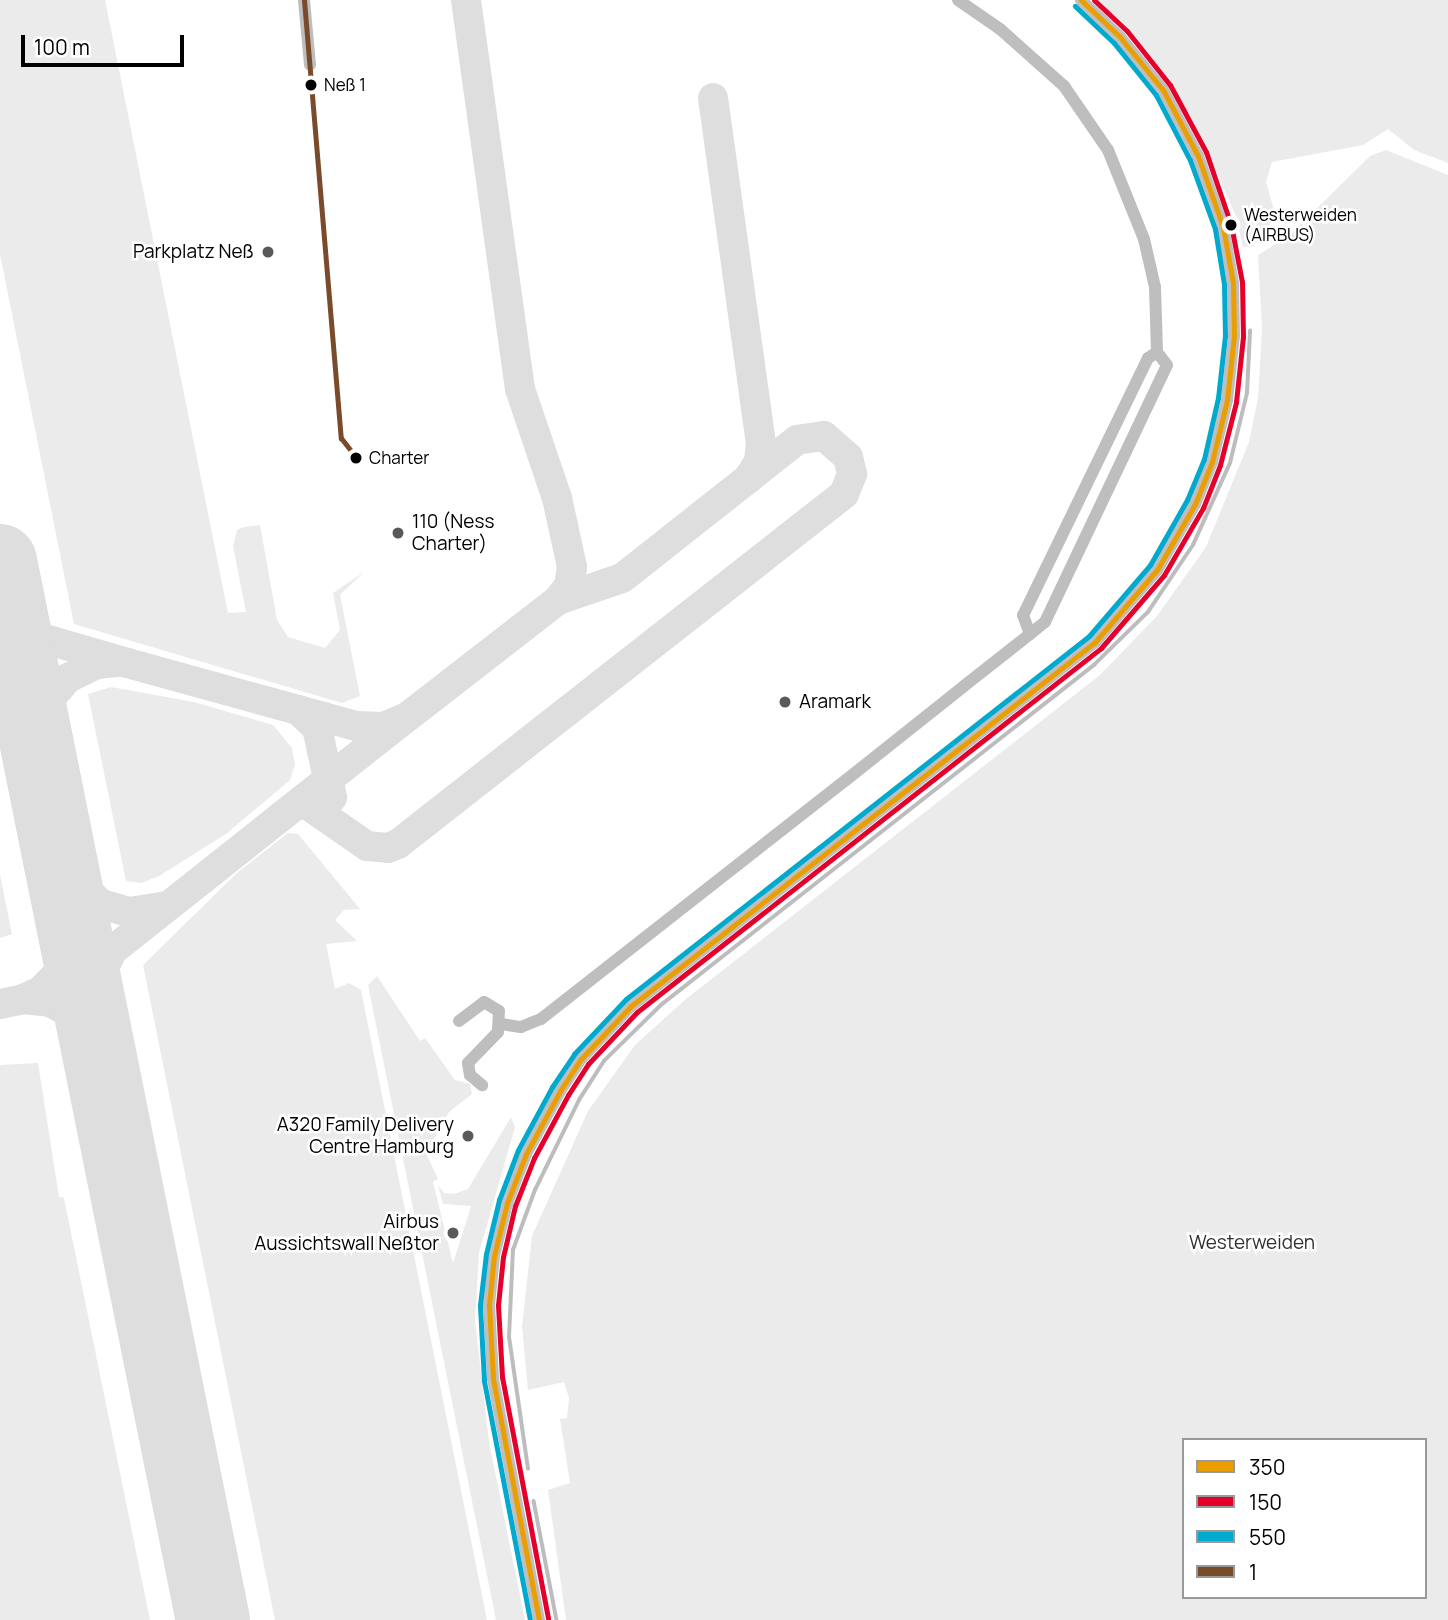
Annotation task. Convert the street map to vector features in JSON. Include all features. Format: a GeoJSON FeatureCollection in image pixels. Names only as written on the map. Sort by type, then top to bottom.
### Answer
{"type":"FeatureCollection","features":[{"type":"Feature","properties":{"kind":"street"},"geometry":{"type":"LineString","coordinates":[[304,0],[310,65]]}},
{"type":"Feature","properties":{"kind":"street"},"geometry":{"type":"LineString","coordinates":[[501,1024],[522,1027],[541,1019],[1030,634],[1056,604],[1167,365],[1157,352],[1155,287],[1144,239],[1108,150],[1064,86],[1000,29],[958,0]]}},
{"type":"Feature","properties":{"kind":"street"},"geometry":{"type":"LineString","coordinates":[[539,1620],[493,1378],[489,1305],[494,1256],[507,1203],[526,1154],[560,1091],[581,1059],[631,1006],[1095,642],[1163,561],[1195,503],[1212,461],[1227,400],[1234,336],[1233,283],[1223,227],[1198,156],[1163,90],[1120,37],[1081,0]]}},
{"type":"Feature","properties":{"kind":"street"},"geometry":{"type":"LineString","coordinates":[[1030,634],[1023,614],[1148,358],[1157,352]]}},
{"type":"Feature","properties":{"kind":"street"},"geometry":{"type":"LineString","coordinates":[[459,1021],[488,1003],[499,1012],[501,1024],[496,1036],[468,1063],[470,1075],[482,1085]]}},
{"type":"Feature","properties":{"kind":"green space"},"geometry":{"type":"Polygon","coordinates":[[[0,0],[105,0],[228,613],[246,612],[233,546],[237,530],[244,527],[260,525],[277,620],[288,637],[325,648],[340,630],[333,593],[364,572],[340,595],[360,696],[342,703],[74,624],[0,254],[0,0]]]}},
{"type":"Feature","properties":{"kind":"green space"},"geometry":{"type":"Polygon","coordinates":[[[1097,0],[1448,0],[1448,163],[1414,150],[1388,129],[1363,145],[1272,162],[1266,182],[1274,210],[1272,221],[1253,246],[1243,247],[1236,216],[1192,118],[1129,31],[1097,0]]]}},
{"type":"Feature","properties":{"kind":"green space","name":"Westerweiden"},"geometry":{"type":"Polygon","coordinates":[[[1386,150],[1448,175],[1448,1620],[566,1620],[548,1490],[570,1483],[560,1419],[567,1418],[569,1398],[564,1382],[528,1390],[522,1327],[532,1236],[588,1111],[635,1045],[686,999],[1100,675],[1157,616],[1206,547],[1249,442],[1258,398],[1262,330],[1258,255],[1290,235],[1370,156],[1386,150]]]}},
{"type":"Feature","properties":{"kind":"green space"},"geometry":{"type":"Polygon","coordinates":[[[111,687],[194,702],[273,725],[292,748],[295,765],[290,780],[226,834],[159,876],[141,883],[126,881],[88,694],[111,687]]]}},
{"type":"Feature","properties":{"kind":"green space"},"geometry":{"type":"Polygon","coordinates":[[[288,833],[298,834],[360,909],[344,910],[335,920],[357,941],[326,944],[335,989],[349,983],[361,990],[487,1620],[275,1620],[143,965],[238,872],[288,833]]]}},
{"type":"Feature","properties":{"kind":"green space"},"geometry":{"type":"Polygon","coordinates":[[[0,875],[12,934],[0,938],[0,875]]]}},
{"type":"Feature","properties":{"kind":"green space"},"geometry":{"type":"Polygon","coordinates":[[[377,976],[420,1041],[425,1038],[455,1080],[470,1084],[472,1094],[449,1112],[426,1153],[438,1179],[433,1182],[453,1263],[471,1206],[443,1204],[438,1185],[444,1193],[454,1194],[468,1189],[511,1117],[515,1127],[479,1253],[475,1321],[489,1442],[525,1620],[496,1620],[368,985],[377,976]]]}},
{"type":"Feature","properties":{"kind":"green space"},"geometry":{"type":"Polygon","coordinates":[[[38,1063],[59,1197],[64,1198],[150,1620],[0,1620],[0,1065],[38,1063]]]}},
{"type":"Feature","properties":{"kind":"waterway"},"geometry":{"type":"LineString","coordinates":[[528,1469],[509,1337],[513,1250],[535,1190],[579,1100],[604,1061],[661,1005],[1094,665],[1148,612],[1193,545],[1230,463],[1247,393],[1250,331]]}},
{"type":"Feature","properties":{"kind":"waterway"},"geometry":{"type":"LineString","coordinates":[[534,1501],[557,1620]]}},
{"type":"Feature","properties":{"kind":"taxiway"},"geometry":{"type":"LineString","coordinates":[[466,0],[520,389],[557,498],[572,567],[569,586],[558,600]]}},
{"type":"Feature","properties":{"kind":"taxiway"},"geometry":{"type":"LineString","coordinates":[[713,98],[761,442],[759,462],[748,479]]}},
{"type":"Feature","properties":{"kind":"taxiway"},"geometry":{"type":"LineString","coordinates":[[302,801],[367,846],[388,848],[398,844],[844,494],[852,474],[848,457],[824,436],[797,440],[622,578],[558,600],[407,717]]}},
{"type":"Feature","properties":{"kind":"taxiway"},"geometry":{"type":"LineString","coordinates":[[0,1004],[48,994],[70,984],[407,717],[384,727],[356,726],[127,663],[38,637],[20,622],[9,605]]}},
{"type":"Feature","properties":{"kind":"taxiway"},"geometry":{"type":"LineString","coordinates":[[35,735],[47,702],[68,678],[97,664],[116,662]]}},
{"type":"Feature","properties":{"kind":"taxiway"},"geometry":{"type":"LineString","coordinates":[[298,710],[317,728],[332,797]]}},
{"type":"Feature","properties":{"kind":"taxiway"},"geometry":{"type":"LineString","coordinates":[[61,866],[101,904],[129,912],[166,906]]}},
{"type":"Feature","properties":{"kind":"taxiway"},"geometry":{"type":"LineString","coordinates":[[74,927],[73,942],[60,971],[41,991],[23,999],[50,1002],[68,1012],[87,1028],[98,1049]]}},
{"type":"Feature","properties":{"kind":"taxiway"},"geometry":{"type":"LineString","coordinates":[[90,1011],[94,987],[110,955]]}},
{"type":"Feature","properties":{"kind":"runway"},"geometry":{"type":"LineString","coordinates":[[0,561],[213,1620]]}},
{"type":"Feature","properties":{"kind":"transit line","name":"1"},"geometry":{"type":"LineString","coordinates":[[304,0],[341,438],[358,460]]}},
{"type":"Feature","properties":{"kind":"transit line","name":"350"},"geometry":{"type":"LineString","coordinates":[[539,1620],[493,1378],[489,1305],[494,1256],[507,1203],[526,1154],[560,1091],[581,1059],[631,1006],[1095,642],[1157,570],[1195,504],[1212,462],[1227,400],[1234,336],[1233,283],[1223,227],[1198,156],[1163,90],[1120,37],[1081,0]]}},
{"type":"Feature","properties":{"kind":"transit line","name":"150"},"geometry":{"type":"LineString","coordinates":[[548,1618],[502,1377],[498,1305],[503,1257],[515,1206],[534,1158],[568,1095],[588,1064],[637,1012],[1101,648],[1164,575],[1203,508],[1220,465],[1236,402],[1243,337],[1242,282],[1231,225],[1206,152],[1170,85],[1127,31],[1094,0]]}},
{"type":"Feature","properties":{"kind":"transit line","name":"550"},"geometry":{"type":"LineString","coordinates":[[530,1620],[484,1380],[480,1305],[486,1254],[499,1200],[518,1150],[552,1087],[574,1054],[626,999],[1089,636],[1150,565],[1187,500],[1204,459],[1218,398],[1225,336],[1224,284],[1215,229],[1190,160],[1156,95],[1114,43],[1075,6]]}},
{"type":"Feature","properties":{"kind":"place","name":"Neß 1"},"geometry":{"type":"Point","coordinates":[311,85]}},
{"type":"Feature","properties":{"kind":"place","name":"Westerweiden (AIRBUS)"},"geometry":{"type":"Point","coordinates":[1231,225]}},
{"type":"Feature","properties":{"kind":"place","name":"Parkplatz Neß"},"geometry":{"type":"Point","coordinates":[268,252]}},
{"type":"Feature","properties":{"kind":"place","name":"Charter"},"geometry":{"type":"Point","coordinates":[356,458]}},
{"type":"Feature","properties":{"kind":"place","name":"110 (Ness Charter)"},"geometry":{"type":"Point","coordinates":[398,533]}},
{"type":"Feature","properties":{"kind":"place","name":"Aramark"},"geometry":{"type":"Point","coordinates":[785,702]}},
{"type":"Feature","properties":{"kind":"place","name":"A320 Family Delivery Centre Hamburg"},"geometry":{"type":"Point","coordinates":[468,1136]}},
{"type":"Feature","properties":{"kind":"place","name":"Airbus Aussichtswall Neßtor"},"geometry":{"type":"Point","coordinates":[453,1233]}}]}
